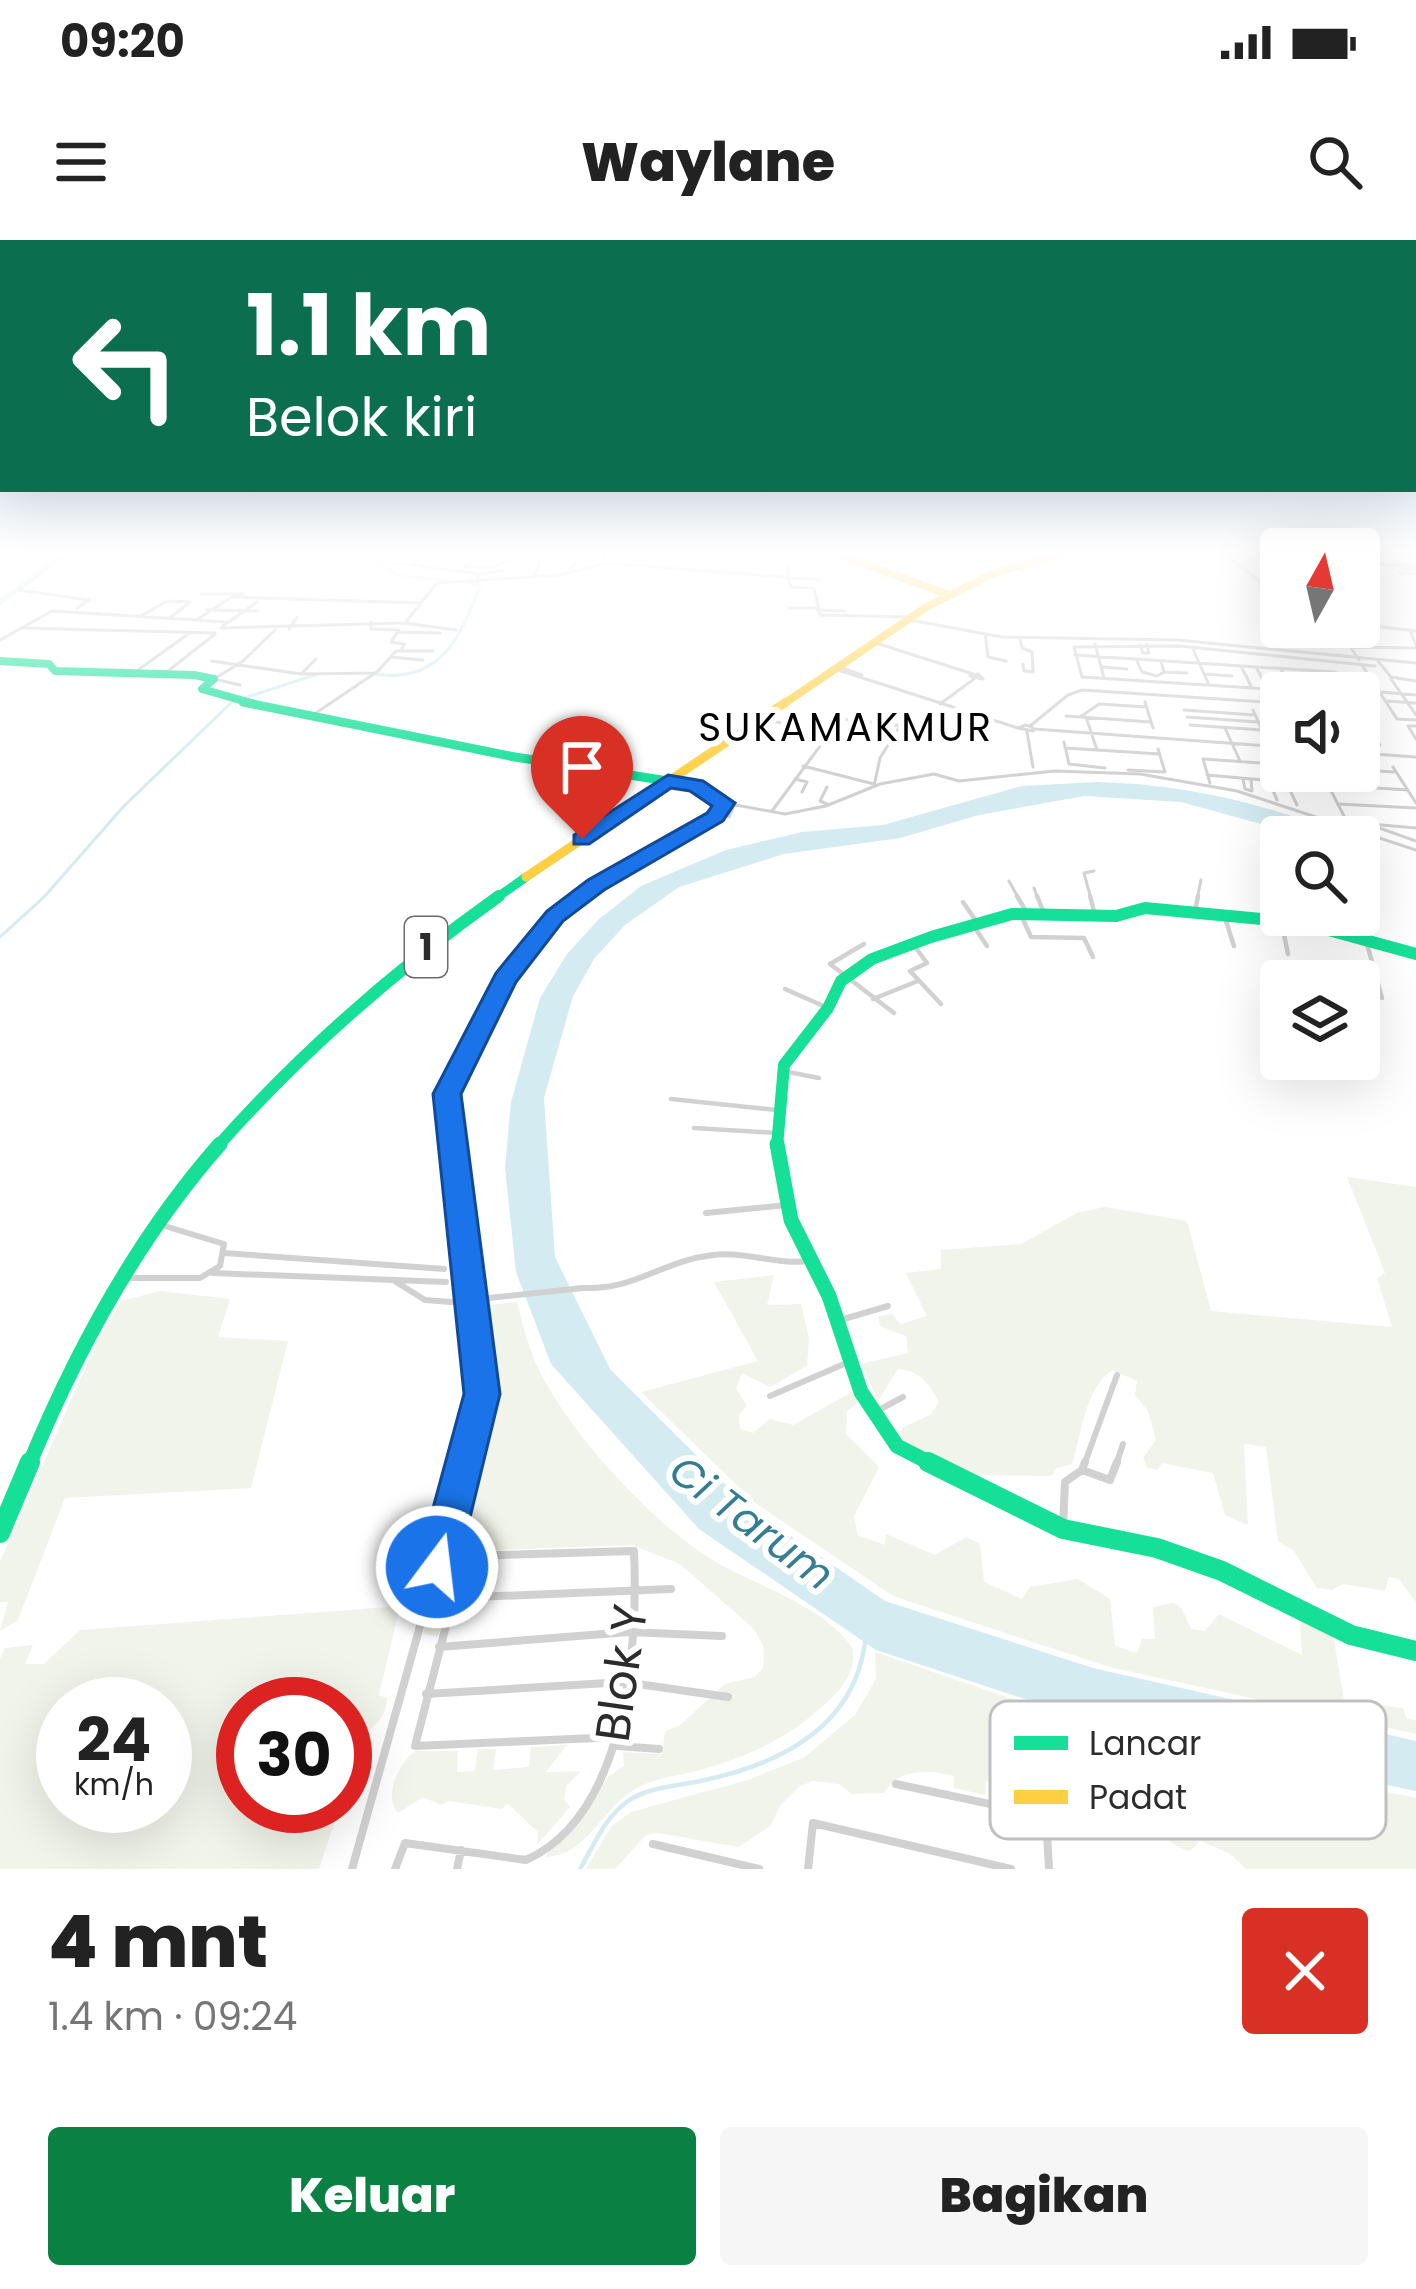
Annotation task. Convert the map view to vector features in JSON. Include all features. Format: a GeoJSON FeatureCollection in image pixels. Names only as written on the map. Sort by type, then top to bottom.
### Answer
{"type":"FeatureCollection","features":[{"type":"Feature","properties":{"kind":"street"},"geometry":{"type":"LineString","coordinates":[[168,671],[221,628],[334,627]]}},
{"type":"Feature","properties":{"kind":"street"},"geometry":{"type":"LineString","coordinates":[[372,627],[440,633]]}},
{"type":"Feature","properties":{"kind":"street"},"geometry":{"type":"LineString","coordinates":[[313,715],[401,650],[404,644],[391,642],[401,627]]}},
{"type":"Feature","properties":{"kind":"street"},"geometry":{"type":"LineString","coordinates":[[434,627],[456,630]]}},
{"type":"Feature","properties":{"kind":"street","name":"1"},"geometry":{"type":"LineString","coordinates":[[0,1533],[67,1378],[158,1224],[230,1129],[346,1010],[440,937],[837,668],[877,646],[898,627]]}},
{"type":"Feature","properties":{"kind":"street"},"geometry":{"type":"LineString","coordinates":[[959,627],[1022,639],[1178,640],[1361,662]]}},
{"type":"Feature","properties":{"kind":"street"},"geometry":{"type":"LineString","coordinates":[[0,640],[23,628],[215,633]]}},
{"type":"Feature","properties":{"kind":"street"},"geometry":{"type":"LineString","coordinates":[[321,638],[327,628]]}},
{"type":"Feature","properties":{"kind":"street"},"geometry":{"type":"LineString","coordinates":[[207,675],[234,668],[277,629]]}},
{"type":"Feature","properties":{"kind":"street"},"geometry":{"type":"LineString","coordinates":[[1380,646],[1416,647],[1410,630]]}},
{"type":"Feature","properties":{"kind":"street"},"geometry":{"type":"LineString","coordinates":[[137,670],[191,632]]}},
{"type":"Feature","properties":{"kind":"street"},"geometry":{"type":"LineString","coordinates":[[986,633],[988,657],[1006,661]]}},
{"type":"Feature","properties":{"kind":"street"},"geometry":{"type":"LineString","coordinates":[[1022,639],[1028,646]]}},
{"type":"Feature","properties":{"kind":"street"},"geometry":{"type":"LineString","coordinates":[[1022,639],[1022,648],[1032,652],[1033,672],[1024,671],[1024,664]]}},
{"type":"Feature","properties":{"kind":"street"},"geometry":{"type":"LineString","coordinates":[[1095,644],[1104,678]]}},
{"type":"Feature","properties":{"kind":"street"},"geometry":{"type":"LineString","coordinates":[[877,646],[897,652]]}},
{"type":"Feature","properties":{"kind":"street"},"geometry":{"type":"LineString","coordinates":[[877,646],[973,676],[942,703]]}},
{"type":"Feature","properties":{"kind":"street"},"geometry":{"type":"LineString","coordinates":[[1260,688],[1080,676],[1076,646],[1192,647],[1316,661],[1416,663]]}},
{"type":"Feature","properties":{"kind":"street"},"geometry":{"type":"LineString","coordinates":[[1169,646],[1172,654]]}},
{"type":"Feature","properties":{"kind":"street"},"geometry":{"type":"LineString","coordinates":[[1192,647],[1209,685]]}},
{"type":"Feature","properties":{"kind":"street"},"geometry":{"type":"LineString","coordinates":[[1353,648],[1367,672]]}},
{"type":"Feature","properties":{"kind":"street"},"geometry":{"type":"LineString","coordinates":[[1215,649],[1220,659]]}},
{"type":"Feature","properties":{"kind":"street"},"geometry":{"type":"LineString","coordinates":[[390,657],[424,658],[431,651],[401,650]]}},
{"type":"Feature","properties":{"kind":"street"},"geometry":{"type":"LineString","coordinates":[[1262,653],[1265,660]]}},
{"type":"Feature","properties":{"kind":"street"},"geometry":{"type":"LineString","coordinates":[[1076,655],[1323,672]]}},
{"type":"Feature","properties":{"kind":"street"},"geometry":{"type":"LineString","coordinates":[[186,656],[200,658]]}},
{"type":"Feature","properties":{"kind":"street"},"geometry":{"type":"LineString","coordinates":[[1243,657],[1252,688]]}},
{"type":"Feature","properties":{"kind":"street"},"geometry":{"type":"LineString","coordinates":[[1286,657],[1293,669]]}},
{"type":"Feature","properties":{"kind":"street"},"geometry":{"type":"LineString","coordinates":[[302,674],[316,659]]}},
{"type":"Feature","properties":{"kind":"street"},"geometry":{"type":"LineString","coordinates":[[1137,659],[1142,672],[1155,679],[1159,695]]}},
{"type":"Feature","properties":{"kind":"street"},"geometry":{"type":"LineString","coordinates":[[0,661],[52,665],[52,670],[59,671],[207,675],[240,686]]}},
{"type":"Feature","properties":{"kind":"street"},"geometry":{"type":"LineString","coordinates":[[212,661],[234,668],[302,674],[374,674]]}},
{"type":"Feature","properties":{"kind":"street"},"geometry":{"type":"LineString","coordinates":[[1161,661],[1164,672]]}},
{"type":"Feature","properties":{"kind":"street"},"geometry":{"type":"LineString","coordinates":[[1377,663],[1391,676],[1416,681]]}},
{"type":"Feature","properties":{"kind":"street"},"geometry":{"type":"LineString","coordinates":[[1101,667],[1127,669]]}},
{"type":"Feature","properties":{"kind":"street"},"geometry":{"type":"LineString","coordinates":[[1256,667],[1260,674]]}},
{"type":"Feature","properties":{"kind":"street"},"geometry":{"type":"LineString","coordinates":[[837,668],[1019,727],[1260,746]]}},
{"type":"Feature","properties":{"kind":"street"},"geometry":{"type":"LineString","coordinates":[[1280,668],[1282,672]]}},
{"type":"Feature","properties":{"kind":"street"},"geometry":{"type":"LineString","coordinates":[[1155,679],[1164,672],[1187,673]]}},
{"type":"Feature","properties":{"kind":"street"},"geometry":{"type":"LineString","coordinates":[[1204,674],[1232,676]]}},
{"type":"Feature","properties":{"kind":"street"},"geometry":{"type":"LineString","coordinates":[[207,675],[202,689],[236,700],[529,760],[696,786],[710,799],[791,814],[831,805],[874,785],[938,774],[959,781],[1054,771],[1152,775],[1237,791],[1416,850]]}},
{"type":"Feature","properties":{"kind":"street"},"geometry":{"type":"LineString","coordinates":[[1391,679],[1416,717]]}},
{"type":"Feature","properties":{"kind":"street"},"geometry":{"type":"LineString","coordinates":[[1030,729],[1077,691],[1260,702]]}},
{"type":"Feature","properties":{"kind":"street"},"geometry":{"type":"LineString","coordinates":[[1380,692],[1416,695]]}},
{"type":"Feature","properties":{"kind":"street"},"geometry":{"type":"LineString","coordinates":[[1380,692],[1399,721],[1416,717]]}},
{"type":"Feature","properties":{"kind":"street"},"geometry":{"type":"LineString","coordinates":[[1385,700],[1416,703]]}},
{"type":"Feature","properties":{"kind":"street"},"geometry":{"type":"LineString","coordinates":[[1066,716],[1152,725],[1146,705],[1099,704],[1086,717]]}},
{"type":"Feature","properties":{"kind":"street"},"geometry":{"type":"LineString","coordinates":[[1183,708],[1254,713],[1264,734],[1191,728],[1186,717],[1183,708]]}},
{"type":"Feature","properties":{"kind":"street"},"geometry":{"type":"LineString","coordinates":[[1391,710],[1416,717]]}},
{"type":"Feature","properties":{"kind":"street"},"geometry":{"type":"LineString","coordinates":[[1086,717],[1097,750]]}},
{"type":"Feature","properties":{"kind":"street"},"geometry":{"type":"LineString","coordinates":[[1186,717],[1258,722]]}},
{"type":"Feature","properties":{"kind":"street"},"geometry":{"type":"LineString","coordinates":[[1416,717],[1408,726],[1416,739]]}},
{"type":"Feature","properties":{"kind":"street"},"geometry":{"type":"LineString","coordinates":[[767,718],[892,740]]}},
{"type":"Feature","properties":{"kind":"street"},"geometry":{"type":"LineString","coordinates":[[772,811],[829,730],[844,718],[906,728],[880,758],[874,785]]}},
{"type":"Feature","properties":{"kind":"street"},"geometry":{"type":"LineString","coordinates":[[1223,728],[1238,761]]}},
{"type":"Feature","properties":{"kind":"street"},"geometry":{"type":"LineString","coordinates":[[1030,729],[1033,767]]}},
{"type":"Feature","properties":{"kind":"street"},"geometry":{"type":"LineString","coordinates":[[878,734],[892,740]]}},
{"type":"Feature","properties":{"kind":"street"},"geometry":{"type":"LineString","coordinates":[[1064,745],[1097,750],[1159,752],[1165,772],[1072,766],[1064,745]]}},
{"type":"Feature","properties":{"kind":"street"},"geometry":{"type":"LineString","coordinates":[[1380,754],[1416,757]]}},
{"type":"Feature","properties":{"kind":"street"},"geometry":{"type":"LineString","coordinates":[[1210,782],[1203,759],[1260,761]]}},
{"type":"Feature","properties":{"kind":"street"},"geometry":{"type":"LineString","coordinates":[[803,766],[874,785]]}},
{"type":"Feature","properties":{"kind":"street"},"geometry":{"type":"LineString","coordinates":[[919,768],[920,776]]}},
{"type":"Feature","properties":{"kind":"street"},"geometry":{"type":"LineString","coordinates":[[1337,803],[1416,806],[1395,770],[1380,770]]}},
{"type":"Feature","properties":{"kind":"street"},"geometry":{"type":"LineString","coordinates":[[1207,775],[1260,780]]}},
{"type":"Feature","properties":{"kind":"street"},"geometry":{"type":"LineString","coordinates":[[795,779],[807,782],[802,792]]}},
{"type":"Feature","properties":{"kind":"street"},"geometry":{"type":"LineString","coordinates":[[1243,779],[1252,791],[1251,780]]}},
{"type":"Feature","properties":{"kind":"street"},"geometry":{"type":"LineString","coordinates":[[826,787],[820,802],[831,805]]}},
{"type":"Feature","properties":{"kind":"street"},"geometry":{"type":"LineString","coordinates":[[1380,788],[1408,790]]}},
{"type":"Feature","properties":{"kind":"street"},"geometry":{"type":"LineString","coordinates":[[1274,792],[1277,800]]}},
{"type":"Feature","properties":{"kind":"street"},"geometry":{"type":"LineString","coordinates":[[1291,792],[1297,805]]}},
{"type":"Feature","properties":{"kind":"street"},"geometry":{"type":"LineString","coordinates":[[1332,792],[1343,816]]}},
{"type":"Feature","properties":{"kind":"street"},"geometry":{"type":"LineString","coordinates":[[729,818],[744,796]]}},
{"type":"Feature","properties":{"kind":"street"},"geometry":{"type":"LineString","coordinates":[[352,1869],[481,1409],[447,1094],[505,979],[555,916],[596,885],[715,817],[724,803]]}},
{"type":"Feature","properties":{"kind":"street"},"geometry":{"type":"LineString","coordinates":[[1380,825],[1413,827],[1416,840]]}},
{"type":"Feature","properties":{"kind":"street"},"geometry":{"type":"LineString","coordinates":[[1380,828],[1416,840]]}},
{"type":"Feature","properties":{"kind":"street"},"geometry":{"type":"LineString","coordinates":[[1094,871],[1084,873],[1095,915]]}},
{"type":"Feature","properties":{"kind":"street"},"geometry":{"type":"LineString","coordinates":[[1195,911],[1201,880]]}},
{"type":"Feature","properties":{"kind":"street"},"geometry":{"type":"LineString","coordinates":[[1009,881],[1031,937],[1084,938],[1093,957]]}},
{"type":"Feature","properties":{"kind":"street"},"geometry":{"type":"LineString","coordinates":[[1034,888],[1044,913]]}},
{"type":"Feature","properties":{"kind":"street"},"geometry":{"type":"LineString","coordinates":[[963,902],[987,946]]}},
{"type":"Feature","properties":{"kind":"street"},"geometry":{"type":"LineString","coordinates":[[1260,918],[1141,908],[1121,916],[1023,913],[872,958],[845,976],[783,1071],[777,1133],[787,1205],[872,1413],[897,1446],[1063,1529],[1157,1548],[1222,1571],[1351,1635],[1416,1652]]}},
{"type":"Feature","properties":{"kind":"street"},"geometry":{"type":"LineString","coordinates":[[1224,915],[1234,946]]}},
{"type":"Feature","properties":{"kind":"street"},"geometry":{"type":"LineString","coordinates":[[1282,936],[1288,954]]}},
{"type":"Feature","properties":{"kind":"street"},"geometry":{"type":"LineString","coordinates":[[1356,936],[1416,955]]}},
{"type":"Feature","properties":{"kind":"street"},"geometry":{"type":"LineString","coordinates":[[1366,938],[1382,998]]}},
{"type":"Feature","properties":{"kind":"street"},"geometry":{"type":"LineString","coordinates":[[911,943],[927,962],[909,970],[941,1004]]}},
{"type":"Feature","properties":{"kind":"street"},"geometry":{"type":"LineString","coordinates":[[864,944],[830,963],[894,1013]]}},
{"type":"Feature","properties":{"kind":"street"},"geometry":{"type":"LineString","coordinates":[[872,1000],[918,981]]}},
{"type":"Feature","properties":{"kind":"street"},"geometry":{"type":"LineString","coordinates":[[785,989],[828,1008]]}},
{"type":"Feature","properties":{"kind":"street"},"geometry":{"type":"LineString","coordinates":[[783,1071],[819,1078]]}},
{"type":"Feature","properties":{"kind":"street"},"geometry":{"type":"LineString","coordinates":[[671,1099],[777,1110]]}},
{"type":"Feature","properties":{"kind":"street"},"geometry":{"type":"LineString","coordinates":[[694,1127],[777,1133]]}},
{"type":"Feature","properties":{"kind":"street"},"geometry":{"type":"LineString","coordinates":[[706,1213],[787,1205]]}},
{"type":"Feature","properties":{"kind":"street"},"geometry":{"type":"LineString","coordinates":[[158,1224],[224,1244],[213,1273]]}},
{"type":"Feature","properties":{"kind":"street"},"geometry":{"type":"LineString","coordinates":[[224,1253],[444,1269]]}},
{"type":"Feature","properties":{"kind":"street"},"geometry":{"type":"LineString","coordinates":[[393,1280],[425,1300],[451,1302],[583,1288],[618,1289],[670,1264],[717,1254],[782,1264],[813,1261]]}},
{"type":"Feature","properties":{"kind":"street"},"geometry":{"type":"LineString","coordinates":[[344,1278],[347,1262]]}},
{"type":"Feature","properties":{"kind":"street"},"geometry":{"type":"LineString","coordinates":[[123,1277],[184,1280],[213,1273],[446,1282]]}},
{"type":"Feature","properties":{"kind":"street"},"geometry":{"type":"LineString","coordinates":[[838,1321],[888,1306]]}},
{"type":"Feature","properties":{"kind":"street"},"geometry":{"type":"LineString","coordinates":[[770,1396],[851,1361]]}},
{"type":"Feature","properties":{"kind":"street"},"geometry":{"type":"LineString","coordinates":[[1063,1529],[1065,1482],[1082,1470],[1117,1376]]}},
{"type":"Feature","properties":{"kind":"street"},"geometry":{"type":"LineString","coordinates":[[872,1413],[903,1397]]}},
{"type":"Feature","properties":{"kind":"street"},"geometry":{"type":"LineString","coordinates":[[1082,1470],[1110,1480],[1123,1444]]}},
{"type":"Feature","properties":{"kind":"street","name":"Blok Y"},"geometry":{"type":"LineString","coordinates":[[395,1869],[405,1843],[536,1858],[572,1820],[618,1742],[633,1588],[631,1549],[467,1554],[461,1560],[452,1598]]}},
{"type":"Feature","properties":{"kind":"street"},"geometry":{"type":"LineString","coordinates":[[659,1748],[618,1742],[416,1746],[452,1598],[671,1589]]}},
{"type":"Feature","properties":{"kind":"street"},"geometry":{"type":"LineString","coordinates":[[439,1647],[629,1632],[722,1636]]}},
{"type":"Feature","properties":{"kind":"street"},"geometry":{"type":"LineString","coordinates":[[426,1694],[624,1682],[728,1697]]}},
{"type":"Feature","properties":{"kind":"street"},"geometry":{"type":"LineString","coordinates":[[896,1784],[990,1804]]}},
{"type":"Feature","properties":{"kind":"street"},"geometry":{"type":"LineString","coordinates":[[808,1869],[813,1823],[1011,1869]]}},
{"type":"Feature","properties":{"kind":"street"},"geometry":{"type":"LineString","coordinates":[[1047,1839],[1049,1869]]}},
{"type":"Feature","properties":{"kind":"street"},"geometry":{"type":"LineString","coordinates":[[653,1844],[759,1869]]}},
{"type":"Feature","properties":{"kind":"street"},"geometry":{"type":"LineString","coordinates":[[457,1869],[461,1850]]}},
{"type":"Feature","properties":{"kind":"shaded area"},"geometry":{"type":"Polygon","coordinates":[[[1347,1177],[1416,1187],[1416,1602],[1399,1579],[1389,1577],[1385,1591],[1343,1584],[1332,1590],[1317,1588],[1294,1551],[1278,1541],[1266,1447],[1244,1444],[1248,1525],[1225,1515],[1213,1473],[1162,1463],[1158,1470],[1147,1468],[1143,1458],[1156,1440],[1148,1411],[1135,1395],[1137,1381],[1112,1370],[1095,1389],[1072,1464],[1057,1468],[1051,1476],[965,1475],[906,1446],[900,1436],[902,1428],[930,1415],[939,1402],[927,1384],[918,1375],[898,1369],[878,1401],[861,1364],[908,1353],[906,1336],[880,1326],[878,1316],[892,1314],[901,1324],[927,1316],[906,1273],[941,1269],[941,1250],[1021,1244],[1077,1213],[1104,1207],[1187,1221],[1211,1311],[1392,1327],[1377,1278],[1385,1273],[1347,1177]]]}},
{"type":"Feature","properties":{"kind":"shaded area"},"geometry":{"type":"Polygon","coordinates":[[[774,1275],[767,1305],[801,1304],[809,1339],[807,1366],[770,1387],[742,1373],[736,1389],[747,1406],[739,1415],[740,1429],[753,1433],[770,1419],[793,1425],[852,1392],[860,1401],[847,1411],[846,1434],[879,1467],[854,1516],[858,1535],[885,1545],[886,1534],[935,1555],[966,1537],[980,1544],[984,1582],[1022,1599],[1030,1587],[1078,1579],[1110,1599],[1115,1646],[1137,1653],[1142,1639],[1155,1639],[1153,1607],[1174,1603],[1191,1629],[1205,1631],[1219,1614],[1302,1655],[1300,1620],[1333,1634],[1344,1701],[1265,1701],[1109,1667],[893,1596],[754,1502],[641,1392],[758,1361],[714,1282],[774,1275]]]}},
{"type":"Feature","properties":{"kind":"shaded area"},"geometry":{"type":"Polygon","coordinates":[[[160,1291],[230,1299],[218,1337],[288,1341],[251,1488],[65,1498],[18,1620],[0,1631],[8,1602],[0,1602],[0,1562],[98,1339],[121,1301],[160,1291]]]}},
{"type":"Feature","properties":{"kind":"shaded area"},"geometry":{"type":"Polygon","coordinates":[[[517,1302],[533,1355],[554,1397],[616,1477],[690,1545],[808,1609],[853,1649],[850,1673],[842,1686],[796,1728],[730,1761],[639,1787],[573,1848],[545,1857],[609,1776],[624,1766],[623,1752],[662,1754],[665,1731],[679,1726],[725,1684],[755,1677],[763,1668],[764,1648],[755,1630],[680,1564],[632,1545],[464,1551],[438,1636],[423,1634],[483,1420],[485,1392],[478,1336],[489,1332],[488,1319],[476,1322],[474,1307],[517,1302]]]}},
{"type":"Feature","properties":{"kind":"shaded area"},"geometry":{"type":"Polygon","coordinates":[[[389,1607],[399,1610],[379,1695],[387,1698],[385,1711],[372,1729],[372,1677],[216,1677],[216,1833],[331,1833],[319,1869],[0,1869],[0,1659],[5,1648],[33,1645],[25,1664],[44,1664],[80,1630],[389,1607]]]}},
{"type":"Feature","properties":{"kind":"shaded area"},"geometry":{"type":"Polygon","coordinates":[[[875,1652],[1018,1701],[990,1701],[990,1782],[986,1781],[985,1795],[954,1788],[954,1776],[933,1772],[905,1775],[884,1793],[852,1794],[839,1784],[812,1781],[780,1806],[770,1826],[739,1847],[658,1833],[646,1835],[615,1869],[586,1869],[611,1827],[631,1812],[748,1780],[805,1757],[855,1715],[876,1679],[875,1652]]]}},
{"type":"Feature","properties":{"kind":"shaded area"},"geometry":{"type":"Polygon","coordinates":[[[1386,1706],[1403,1708],[1407,1719],[1416,1720],[1416,1734],[1386,1727],[1386,1706]]]}},
{"type":"Feature","properties":{"kind":"shaded area"},"geometry":{"type":"Polygon","coordinates":[[[567,1745],[546,1772],[581,1771],[566,1786],[564,1800],[570,1807],[537,1845],[538,1832],[508,1804],[501,1809],[449,1801],[441,1805],[423,1797],[398,1813],[394,1806],[394,1780],[415,1751],[458,1751],[457,1772],[475,1771],[478,1749],[496,1749],[493,1770],[529,1767],[531,1747],[567,1745]]]}},
{"type":"Feature","properties":{"kind":"shaded area"},"geometry":{"type":"Polygon","coordinates":[[[1386,1792],[1416,1798],[1416,1869],[1246,1869],[1229,1853],[1200,1841],[1190,1851],[1169,1841],[1386,1839],[1386,1792]]]}},
{"type":"Feature","properties":{"kind":"water","name":"Ci Tarum"},"geometry":{"type":"Polygon","coordinates":[[[1097,782],[1224,798],[1291,816],[1260,816],[1260,824],[1181,802],[1084,796],[979,815],[900,838],[784,854],[679,887],[625,925],[594,959],[573,996],[544,1098],[555,1257],[610,1369],[746,1505],[885,1601],[1093,1668],[1239,1701],[1031,1701],[876,1650],[699,1529],[551,1364],[516,1272],[505,1168],[511,1102],[540,998],[567,954],[599,919],[641,886],[726,850],[802,832],[883,825],[1022,786],[1097,782]]]}},
{"type":"Feature","properties":{"kind":"water"},"geometry":{"type":"Polygon","coordinates":[[[1386,1734],[1416,1741],[1416,1791],[1386,1785],[1386,1734]]]}},
{"type":"Feature","properties":{"kind":"waterway"},"geometry":{"type":"LineString","coordinates":[[373,674],[396,675],[430,665],[462,627]]}},
{"type":"Feature","properties":{"kind":"waterway"},"geometry":{"type":"LineString","coordinates":[[0,937],[44,897],[124,806],[232,702],[315,675]]}},
{"type":"Feature","properties":{"kind":"waterway"},"geometry":{"type":"LineString","coordinates":[[580,1869],[606,1823],[636,1796],[757,1765],[808,1738],[846,1698],[865,1642]]}},
{"type":"Feature","properties":{"kind":"traffic: fast"},"geometry":{"type":"LineString","coordinates":[[0,661],[49,664],[55,671],[194,675],[214,679],[202,689],[221,697],[515,757],[668,781]]}},
{"type":"Feature","properties":{"kind":"traffic: fast"},"geometry":{"type":"LineString","coordinates":[[0,1533],[44,1427],[93,1330],[146,1241],[206,1160],[273,1084],[348,1012],[526,877]]}},
{"type":"Feature","properties":{"kind":"traffic: fast"},"geometry":{"type":"LineString","coordinates":[[1416,954],[1303,923],[1145,908],[1116,916],[1012,914],[931,937],[872,959],[841,981],[828,1008],[784,1065],[777,1146],[791,1220],[829,1296],[861,1392],[897,1446],[1063,1529],[1157,1548],[1222,1571],[1351,1635],[1416,1651]]}},
{"type":"Feature","properties":{"kind":"traffic: slow"},"geometry":{"type":"LineString","coordinates":[[526,877],[897,627]]}},
{"type":"Feature","properties":{"kind":"district","name":"SUKAMAKMUR"},"geometry":{"type":"Point","coordinates":[846,727]}},
{"type":"Feature","properties":{"kind":"route"},"geometry":{"type":"LineString","coordinates":[[437,1567],[482,1394],[447,1094],[505,979],[555,916],[596,885],[715,817],[724,803],[710,799],[696,786],[668,781],[582,839]]}}]}
